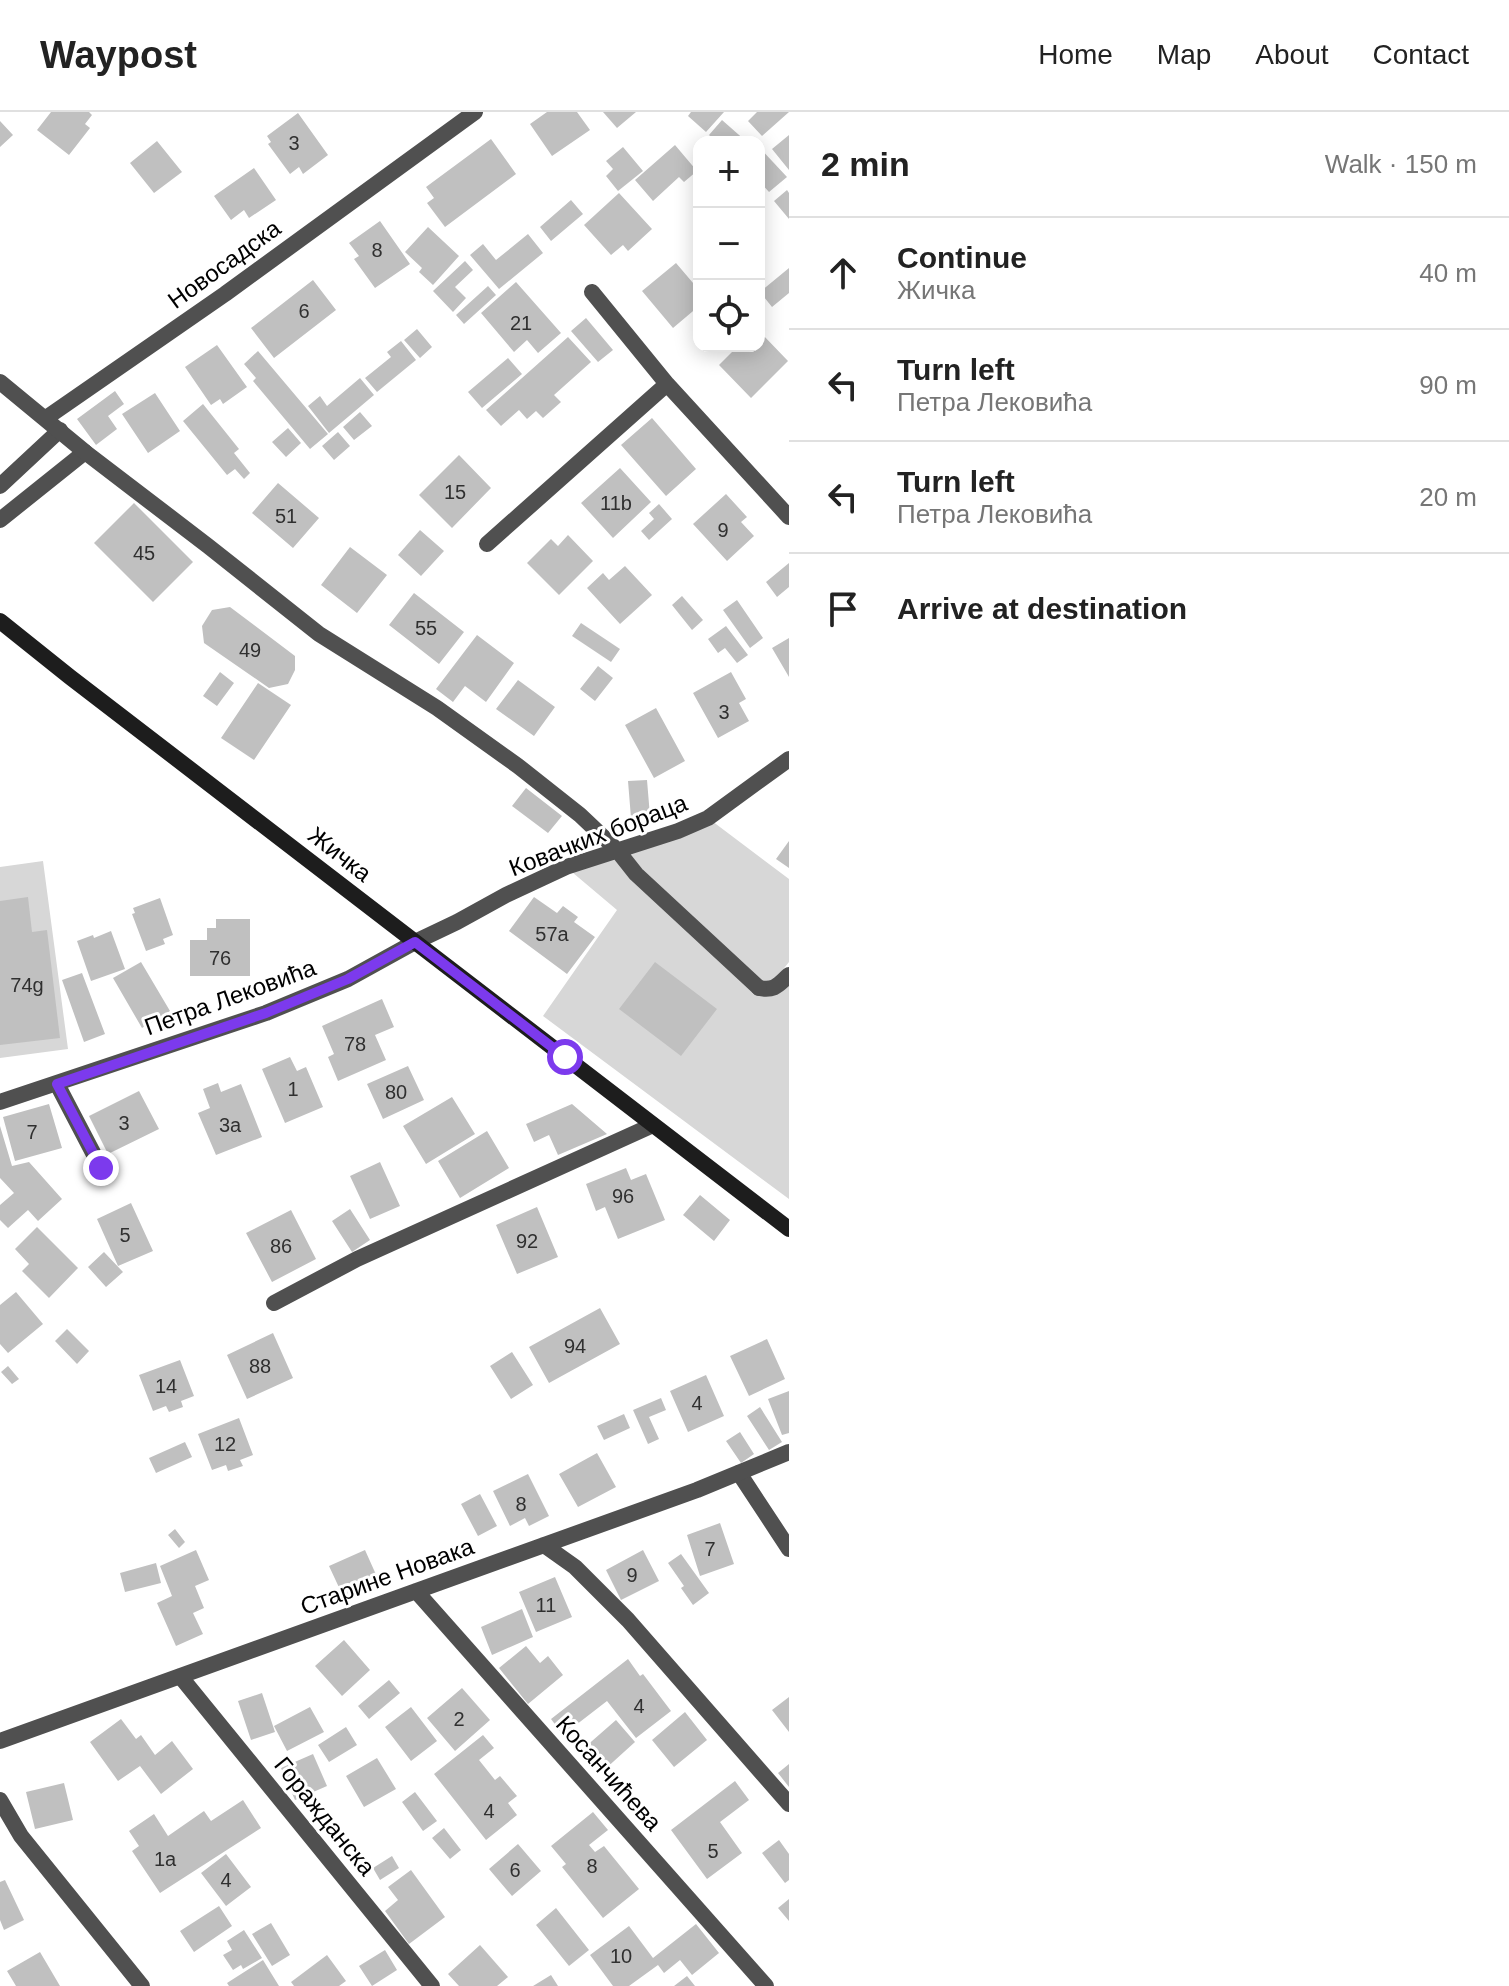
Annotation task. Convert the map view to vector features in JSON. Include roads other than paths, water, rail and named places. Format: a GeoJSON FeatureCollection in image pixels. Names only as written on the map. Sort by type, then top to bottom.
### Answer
{"type":"FeatureCollection","features":[{"type":"Feature","properties":{"kind":"main road","name":"Жичка"},"geometry":{"type":"LineString","coordinates":[[0,621],[789,1229]]}},
{"type":"Feature","properties":{"kind":"street","name":"Новосадска"},"geometry":{"type":"LineString","coordinates":[[46,418],[225,294],[475,112]]}},
{"type":"Feature","properties":{"kind":"street"},"geometry":{"type":"LineString","coordinates":[[592,292],[667,384],[789,517]]}},
{"type":"Feature","properties":{"kind":"street"},"geometry":{"type":"LineString","coordinates":[[0,382],[319,634],[437,708],[580,815],[617,850],[636,874],[759,988],[775,987],[789,975]]}},
{"type":"Feature","properties":{"kind":"street"},"geometry":{"type":"LineString","coordinates":[[487,544],[667,384]]}},
{"type":"Feature","properties":{"kind":"street"},"geometry":{"type":"LineString","coordinates":[[0,486],[60,430]]}},
{"type":"Feature","properties":{"kind":"street"},"geometry":{"type":"LineString","coordinates":[[0,520],[85,452]]}},
{"type":"Feature","properties":{"kind":"street","name":"Ковачких бораца"},"geometry":{"type":"LineString","coordinates":[[415,942],[566,867],[678,831],[708,818],[789,759]]}},
{"type":"Feature","properties":{"kind":"street","name":"Петра Лековића"},"geometry":{"type":"LineString","coordinates":[[0,1102],[266,1013],[348,979],[415,942]]}},
{"type":"Feature","properties":{"kind":"street"},"geometry":{"type":"LineString","coordinates":[[57,1084],[101,1168]]}},
{"type":"Feature","properties":{"kind":"street"},"geometry":{"type":"LineString","coordinates":[[274,1303],[357,1259],[653,1125]]}},
{"type":"Feature","properties":{"kind":"street","name":"Старине Новака"},"geometry":{"type":"LineString","coordinates":[[0,1741],[544,1545],[789,1452]]}},
{"type":"Feature","properties":{"kind":"street"},"geometry":{"type":"LineString","coordinates":[[739,1473],[789,1549]]}},
{"type":"Feature","properties":{"kind":"street"},"geometry":{"type":"LineString","coordinates":[[544,1545],[575,1567],[628,1620],[789,1804]]}},
{"type":"Feature","properties":{"kind":"street","name":"Косанчићева"},"geometry":{"type":"LineString","coordinates":[[416,1591],[766,1986]]}},
{"type":"Feature","properties":{"kind":"street","name":"Горажданска"},"geometry":{"type":"LineString","coordinates":[[180,1676],[432,1986]]}},
{"type":"Feature","properties":{"kind":"street"},"geometry":{"type":"LineString","coordinates":[[0,1800],[21,1836],[142,1986]]}}]}
